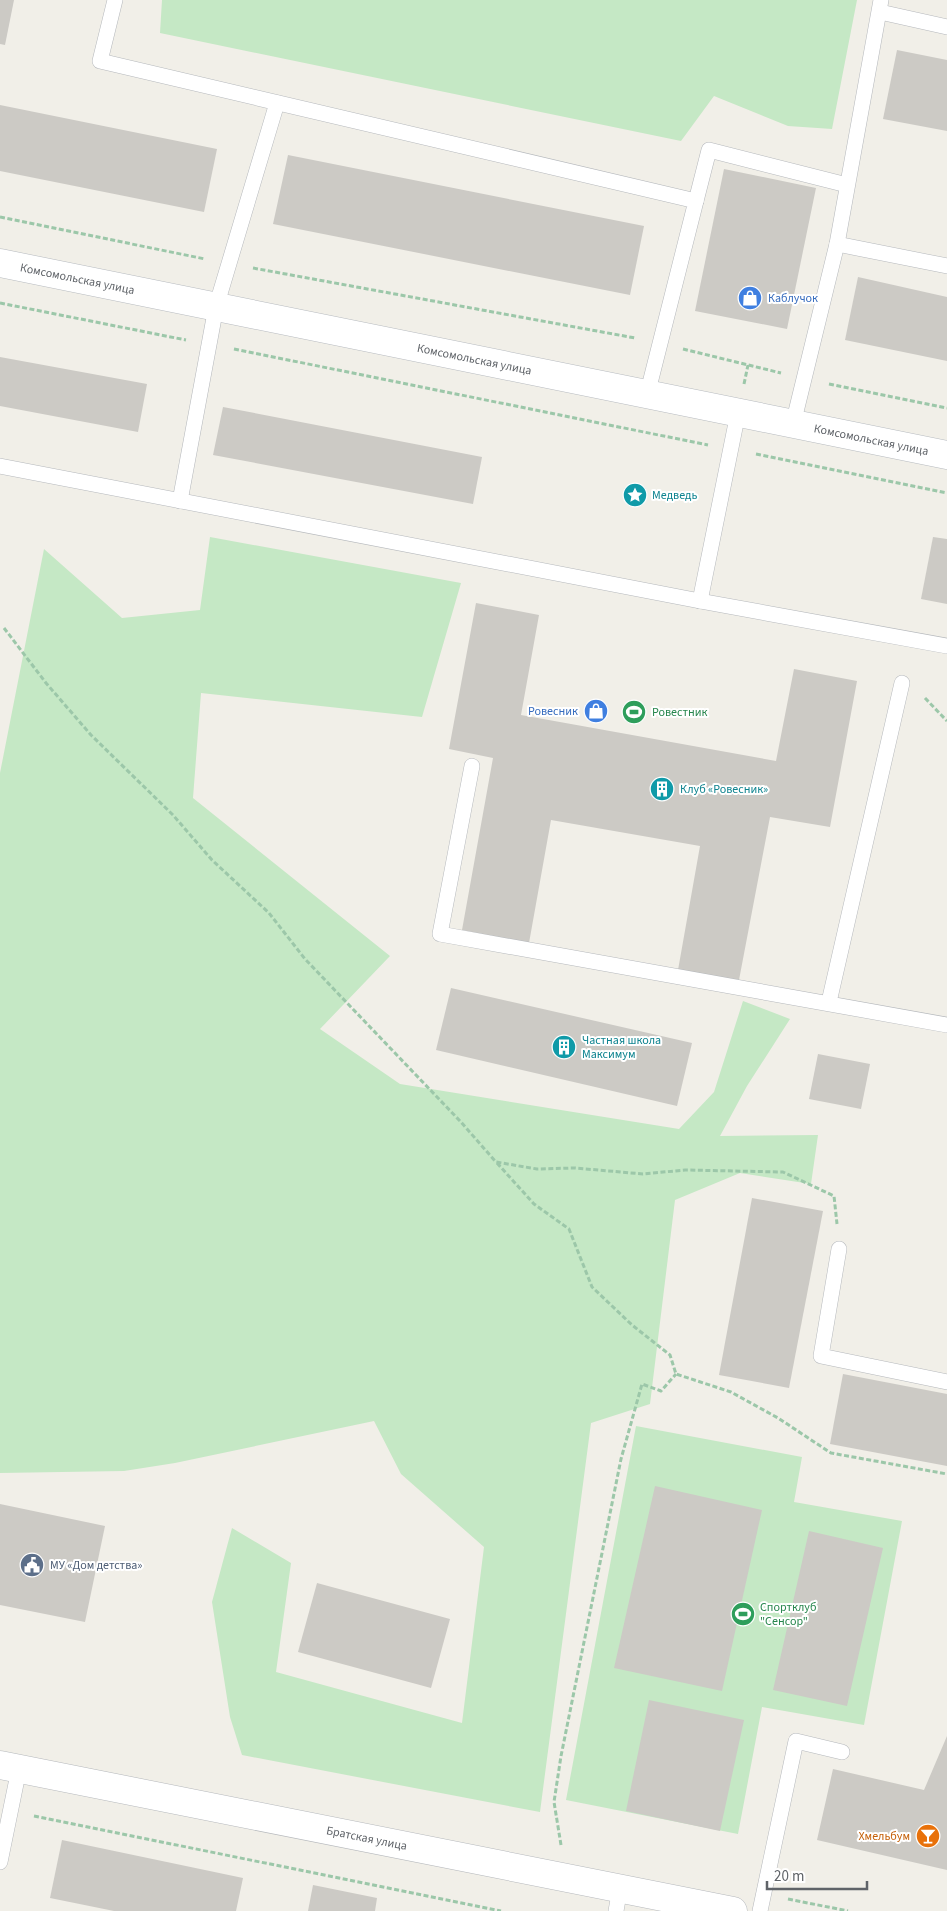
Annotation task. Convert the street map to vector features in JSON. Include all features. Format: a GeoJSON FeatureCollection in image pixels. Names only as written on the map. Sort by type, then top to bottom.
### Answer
{"type":"FeatureCollection","features":[{"type":"Feature","properties":{"kind":"street","name":"Комсомольская улица"},"geometry":{"type":"LineString","coordinates":[[0,263],[947,455]]}},
{"type":"Feature","properties":{"kind":"street","name":"Братская улица"},"geometry":{"type":"LineString","coordinates":[[10,1767],[618,1900],[733,1911]]}},
{"type":"Feature","properties":{"kind":"lane"},"geometry":{"type":"LineString","coordinates":[[115,0],[100,61],[696,201]]}},
{"type":"Feature","properties":{"kind":"lane"},"geometry":{"type":"LineString","coordinates":[[793,424],[837,244],[880,6],[947,27]]}},
{"type":"Feature","properties":{"kind":"lane"},"geometry":{"type":"LineString","coordinates":[[180,501],[216,307],[277,103]]}},
{"type":"Feature","properties":{"kind":"lane"},"geometry":{"type":"LineString","coordinates":[[648,395],[709,150],[848,185]]}},
{"type":"Feature","properties":{"kind":"lane"},"geometry":{"type":"LineString","coordinates":[[837,244],[947,266]]}},
{"type":"Feature","properties":{"kind":"lane"},"geometry":{"type":"LineString","coordinates":[[700,601],[738,413]]}},
{"type":"Feature","properties":{"kind":"lane"},"geometry":{"type":"LineString","coordinates":[[0,466],[700,601],[947,646]]}},
{"type":"Feature","properties":{"kind":"lane"},"geometry":{"type":"LineString","coordinates":[[829,1002],[902,683]]}},
{"type":"Feature","properties":{"kind":"lane"},"geometry":{"type":"LineString","coordinates":[[472,766],[440,934],[829,1002],[947,1025]]}},
{"type":"Feature","properties":{"kind":"lane"},"geometry":{"type":"LineString","coordinates":[[839,1249],[821,1356],[947,1382]]}},
{"type":"Feature","properties":{"kind":"lane"},"geometry":{"type":"LineString","coordinates":[[760,1911],[796,1741],[842,1752]]}},
{"type":"Feature","properties":{"kind":"lane"},"geometry":{"type":"LineString","coordinates":[[0,1862],[11,1811],[10,1767]]}},
{"type":"Feature","properties":{"kind":"path"},"geometry":{"type":"LineString","coordinates":[[0,217],[229,264],[660,343],[804,378],[947,408]]}},
{"type":"Feature","properties":{"kind":"path"},"geometry":{"type":"LineString","coordinates":[[0,304],[209,344],[947,493]]}},
{"type":"Feature","properties":{"kind":"path"},"geometry":{"type":"LineString","coordinates":[[4,628],[91,735],[173,815],[212,860],[269,913],[304,959],[460,1121],[534,1204],[569,1228],[592,1287],[632,1324],[670,1354],[676,1374]]}},
{"type":"Feature","properties":{"kind":"path"},"geometry":{"type":"LineString","coordinates":[[924,697],[947,721]]}},
{"type":"Feature","properties":{"kind":"path"},"geometry":{"type":"LineString","coordinates":[[496,1162],[537,1169],[574,1168],[643,1174],[685,1170],[784,1172],[834,1196],[839,1249]]}},
{"type":"Feature","properties":{"kind":"path"},"geometry":{"type":"LineString","coordinates":[[676,1374],[731,1392],[778,1418],[831,1453],[947,1474]]}},
{"type":"Feature","properties":{"kind":"path"},"geometry":{"type":"LineString","coordinates":[[563,1853],[554,1802],[562,1747],[622,1459],[642,1384],[661,1391],[676,1374]]}},
{"type":"Feature","properties":{"kind":"path"},"geometry":{"type":"LineString","coordinates":[[11,1811],[501,1911]]}},
{"type":"Feature","properties":{"kind":"green space"},"geometry":{"type":"Polygon","coordinates":[[[162,0],[857,0],[832,129],[788,126],[714,96],[681,141],[160,33],[162,0]]]}},
{"type":"Feature","properties":{"kind":"green space"},"geometry":{"type":"Polygon","coordinates":[[[210,537],[461,583],[422,717],[201,693],[193,798],[390,956],[320,1029],[400,1084],[679,1129],[714,1092],[743,1001],[790,1019],[747,1086],[720,1136],[818,1135],[811,1184],[740,1173],[675,1200],[650,1404],[591,1423],[540,1812],[242,1755],[230,1717],[212,1602],[232,1528],[291,1563],[276,1672],[462,1723],[484,1547],[401,1474],[374,1421],[175,1463],[124,1471],[0,1473],[0,773],[44,549],[122,618],[200,610],[210,537]]]}},
{"type":"Feature","properties":{"kind":"green space","name":"Спортклуб \"Сенсор\""},"geometry":{"type":"Polygon","coordinates":[[[636,1426],[802,1457],[794,1502],[902,1521],[864,1725],[762,1707],[738,1834],[566,1800],[636,1426]]]}},
{"type":"Feature","properties":{"kind":"building"},"geometry":{"type":"Polygon","coordinates":[[[0,0],[14,0],[5,45],[0,44],[0,0]]]}},
{"type":"Feature","properties":{"kind":"building"},"geometry":{"type":"Polygon","coordinates":[[[897,50],[947,60],[947,131],[883,119],[897,50]]]}},
{"type":"Feature","properties":{"kind":"building"},"geometry":{"type":"Polygon","coordinates":[[[0,105],[217,149],[204,212],[0,171],[0,105]]]}},
{"type":"Feature","properties":{"kind":"building"},"geometry":{"type":"Polygon","coordinates":[[[288,155],[644,226],[630,295],[273,224],[288,155]]]}},
{"type":"Feature","properties":{"kind":"building"},"geometry":{"type":"Polygon","coordinates":[[[724,169],[816,188],[787,329],[695,311],[724,169]]]}},
{"type":"Feature","properties":{"kind":"building"},"geometry":{"type":"Polygon","coordinates":[[[858,277],[947,297],[947,361],[845,340],[858,277]]]}},
{"type":"Feature","properties":{"kind":"building"},"geometry":{"type":"Polygon","coordinates":[[[0,357],[147,384],[138,432],[0,406],[0,357]]]}},
{"type":"Feature","properties":{"kind":"building"},"geometry":{"type":"Polygon","coordinates":[[[223,407],[482,457],[473,504],[213,455],[223,407]]]}},
{"type":"Feature","properties":{"kind":"building"},"geometry":{"type":"Polygon","coordinates":[[[933,537],[947,539],[947,604],[921,599],[933,537]]]}},
{"type":"Feature","properties":{"kind":"building","name":"Клуб «Ровесник»"},"geometry":{"type":"Polygon","coordinates":[[[476,603],[539,615],[521,715],[776,761],[794,669],[857,681],[830,827],[770,817],[739,980],[678,970],[700,846],[551,820],[529,943],[462,930],[493,758],[449,749],[476,603]]]}},
{"type":"Feature","properties":{"kind":"building","name":"Частная школа Максимум"},"geometry":{"type":"Polygon","coordinates":[[[451,988],[692,1043],[677,1106],[436,1050],[451,988]]]}},
{"type":"Feature","properties":{"kind":"building"},"geometry":{"type":"Polygon","coordinates":[[[818,1054],[870,1064],[861,1109],[809,1099],[818,1054]]]}},
{"type":"Feature","properties":{"kind":"building"},"geometry":{"type":"Polygon","coordinates":[[[752,1198],[823,1211],[789,1388],[719,1375],[752,1198]]]}},
{"type":"Feature","properties":{"kind":"building"},"geometry":{"type":"Polygon","coordinates":[[[843,1374],[947,1394],[947,1466],[830,1444],[843,1374]]]}},
{"type":"Feature","properties":{"kind":"building"},"geometry":{"type":"Polygon","coordinates":[[[655,1486],[762,1510],[722,1691],[614,1668],[655,1486]]]}},
{"type":"Feature","properties":{"kind":"building"},"geometry":{"type":"Polygon","coordinates":[[[0,1504],[105,1526],[85,1622],[0,1605],[0,1504]]]}},
{"type":"Feature","properties":{"kind":"building"},"geometry":{"type":"Polygon","coordinates":[[[809,1531],[883,1548],[847,1706],[773,1690],[809,1531]]]}},
{"type":"Feature","properties":{"kind":"building"},"geometry":{"type":"Polygon","coordinates":[[[317,1583],[450,1619],[431,1688],[298,1652],[317,1583]]]}},
{"type":"Feature","properties":{"kind":"building"},"geometry":{"type":"Polygon","coordinates":[[[649,1700],[744,1720],[720,1831],[626,1811],[649,1700]]]}},
{"type":"Feature","properties":{"kind":"building"},"geometry":{"type":"Polygon","coordinates":[[[947,1736],[947,1870],[817,1840],[833,1769],[924,1790],[947,1736]]]}},
{"type":"Feature","properties":{"kind":"building"},"geometry":{"type":"Polygon","coordinates":[[[62,1840],[243,1878],[236,1911],[114,1911],[50,1898],[62,1840]]]}},
{"type":"Feature","properties":{"kind":"building"},"geometry":{"type":"Polygon","coordinates":[[[313,1885],[377,1898],[375,1911],[308,1911],[313,1885]]]}},
{"type":"Feature","properties":{"kind":"place","name":"Каблучок"},"geometry":{"type":"Point","coordinates":[750,298]}},
{"type":"Feature","properties":{"kind":"place","name":"Медведь"},"geometry":{"type":"Point","coordinates":[635,495]}},
{"type":"Feature","properties":{"kind":"place","name":"Ровесник"},"geometry":{"type":"Point","coordinates":[596,711]}},
{"type":"Feature","properties":{"kind":"place","name":"Ровестник"},"geometry":{"type":"Point","coordinates":[634,712]}},
{"type":"Feature","properties":{"kind":"place","name":"Клуб «Ровесник»"},"geometry":{"type":"Point","coordinates":[662,789]}},
{"type":"Feature","properties":{"kind":"place","name":"Частная школа Максимум"},"geometry":{"type":"Point","coordinates":[564,1047]}},
{"type":"Feature","properties":{"kind":"place","name":"МУ «Дом детства»"},"geometry":{"type":"Point","coordinates":[32,1565]}},
{"type":"Feature","properties":{"kind":"place","name":"Спортклуб \"Сенсор\""},"geometry":{"type":"Point","coordinates":[743,1614]}},
{"type":"Feature","properties":{"kind":"place","name":"Хмельбум"},"geometry":{"type":"Point","coordinates":[928,1836]}}]}
